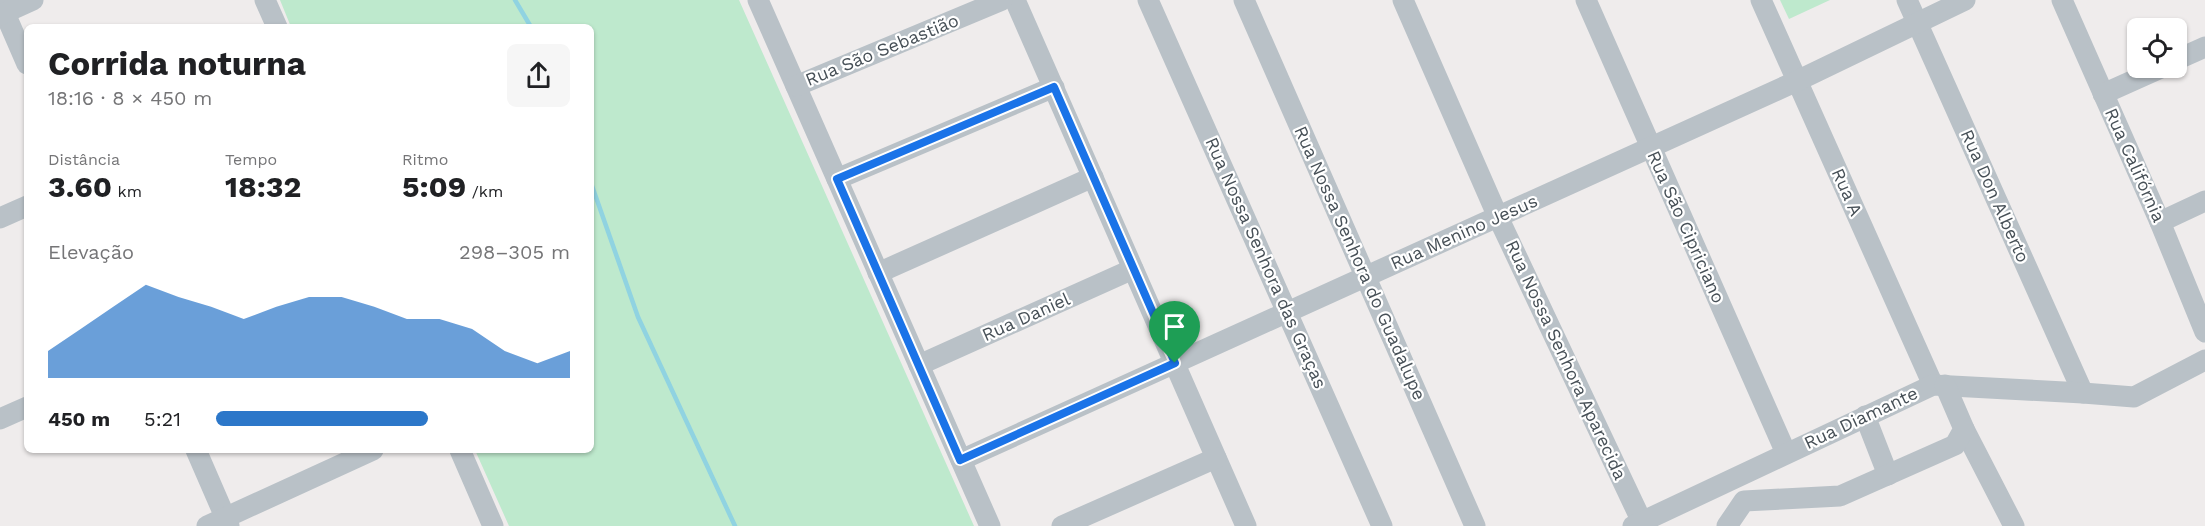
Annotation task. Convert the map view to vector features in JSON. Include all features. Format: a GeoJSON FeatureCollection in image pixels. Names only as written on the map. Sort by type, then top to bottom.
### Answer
{"type":"FeatureCollection","features":[{"type":"Feature","properties":{"kind":"street"},"geometry":{"type":"LineString","coordinates":[[24,58],[2,10],[33,0]]}},
{"type":"Feature","properties":{"kind":"street"},"geometry":{"type":"LineString","coordinates":[[265,0],[276,24]]}},
{"type":"Feature","properties":{"kind":"street"},"geometry":{"type":"LineString","coordinates":[[758,0],[990,526]]}},
{"type":"Feature","properties":{"kind":"street","name":"Rua São Sebastião"},"geometry":{"type":"LineString","coordinates":[[796,86],[1002,0]]}},
{"type":"Feature","properties":{"kind":"street"},"geometry":{"type":"LineString","coordinates":[[1016,0],[1246,526]]}},
{"type":"Feature","properties":{"kind":"street","name":"Rua Nossa Senhora das Graças"},"geometry":{"type":"LineString","coordinates":[[1148,0],[1382,526]]}},
{"type":"Feature","properties":{"kind":"street","name":"Rua Nossa Senhora do Guadalupe"},"geometry":{"type":"LineString","coordinates":[[1244,0],[1475,526]]}},
{"type":"Feature","properties":{"kind":"street","name":"Rua Nossa Senhora Aparecida"},"geometry":{"type":"LineString","coordinates":[[1403,0],[1637,524]]}},
{"type":"Feature","properties":{"kind":"street","name":"Rua São Cipriciano"},"geometry":{"type":"LineString","coordinates":[[1586,0],[1786,453]]}},
{"type":"Feature","properties":{"kind":"street","name":"Rua A"},"geometry":{"type":"LineString","coordinates":[[1761,0],[1939,385],[2014,526]]}},
{"type":"Feature","properties":{"kind":"street","name":"Rua Don Alberto"},"geometry":{"type":"LineString","coordinates":[[1907,0],[2083,393]]}},
{"type":"Feature","properties":{"kind":"street","name":"Rua Menino Jesus"},"geometry":{"type":"LineString","coordinates":[[960,460],[1797,81],[1965,0]]}},
{"type":"Feature","properties":{"kind":"street","name":"Rua Califórnia"},"geometry":{"type":"LineString","coordinates":[[2062,0],[2160,222],[2205,332]]}},
{"type":"Feature","properties":{"kind":"street"},"geometry":{"type":"LineString","coordinates":[[2187,55],[2205,47]]}},
{"type":"Feature","properties":{"kind":"street"},"geometry":{"type":"LineString","coordinates":[[2103,94],[2139,78]]}},
{"type":"Feature","properties":{"kind":"street"},"geometry":{"type":"LineString","coordinates":[[837,179],[1054,87]]}},
{"type":"Feature","properties":{"kind":"street"},"geometry":{"type":"LineString","coordinates":[[878,273],[1093,177]]}},
{"type":"Feature","properties":{"kind":"street"},"geometry":{"type":"LineString","coordinates":[[2160,222],[2205,201]]}},
{"type":"Feature","properties":{"kind":"street"},"geometry":{"type":"LineString","coordinates":[[0,218],[24,207]]}},
{"type":"Feature","properties":{"kind":"street","name":"Rua Daniel"},"geometry":{"type":"LineString","coordinates":[[919,365],[1133,269]]}},
{"type":"Feature","properties":{"kind":"street","name":"Rua Diamante"},"geometry":{"type":"LineString","coordinates":[[1637,524],[1865,416],[1939,385],[2134,398],[2205,360]]}},
{"type":"Feature","properties":{"kind":"street"},"geometry":{"type":"LineString","coordinates":[[0,419],[24,408]]}},
{"type":"Feature","properties":{"kind":"street"},"geometry":{"type":"LineString","coordinates":[[1865,416],[1888,475]]}},
{"type":"Feature","properties":{"kind":"street"},"geometry":{"type":"LineString","coordinates":[[1726,526],[1744,501],[1840,496],[1955,446],[1964,429]]}},
{"type":"Feature","properties":{"kind":"street"},"geometry":{"type":"LineString","coordinates":[[197,453],[221,523],[367,453]]}},
{"type":"Feature","properties":{"kind":"street"},"geometry":{"type":"LineString","coordinates":[[461,453],[493,526]]}},
{"type":"Feature","properties":{"kind":"street"},"geometry":{"type":"LineString","coordinates":[[1062,526],[1216,458]]}},
{"type":"Feature","properties":{"kind":"green space"},"geometry":{"type":"Polygon","coordinates":[[[280,0],[739,0],[974,526],[509,526],[476,453],[594,453],[594,24],[290,24],[280,0]]]}},
{"type":"Feature","properties":{"kind":"green space"},"geometry":{"type":"Polygon","coordinates":[[[1780,0],[1830,0],[1789,19],[1780,0]]]}},
{"type":"Feature","properties":{"kind":"waterway"},"geometry":{"type":"LineString","coordinates":[[515,0],[529,24]]}},
{"type":"Feature","properties":{"kind":"waterway"},"geometry":{"type":"LineString","coordinates":[[594,192],[638,317],[735,526]]}},
{"type":"Feature","properties":{"kind":"route"},"geometry":{"type":"LineString","coordinates":[[1054,87],[1175,363],[960,460],[837,179],[1054,87]]}}]}
